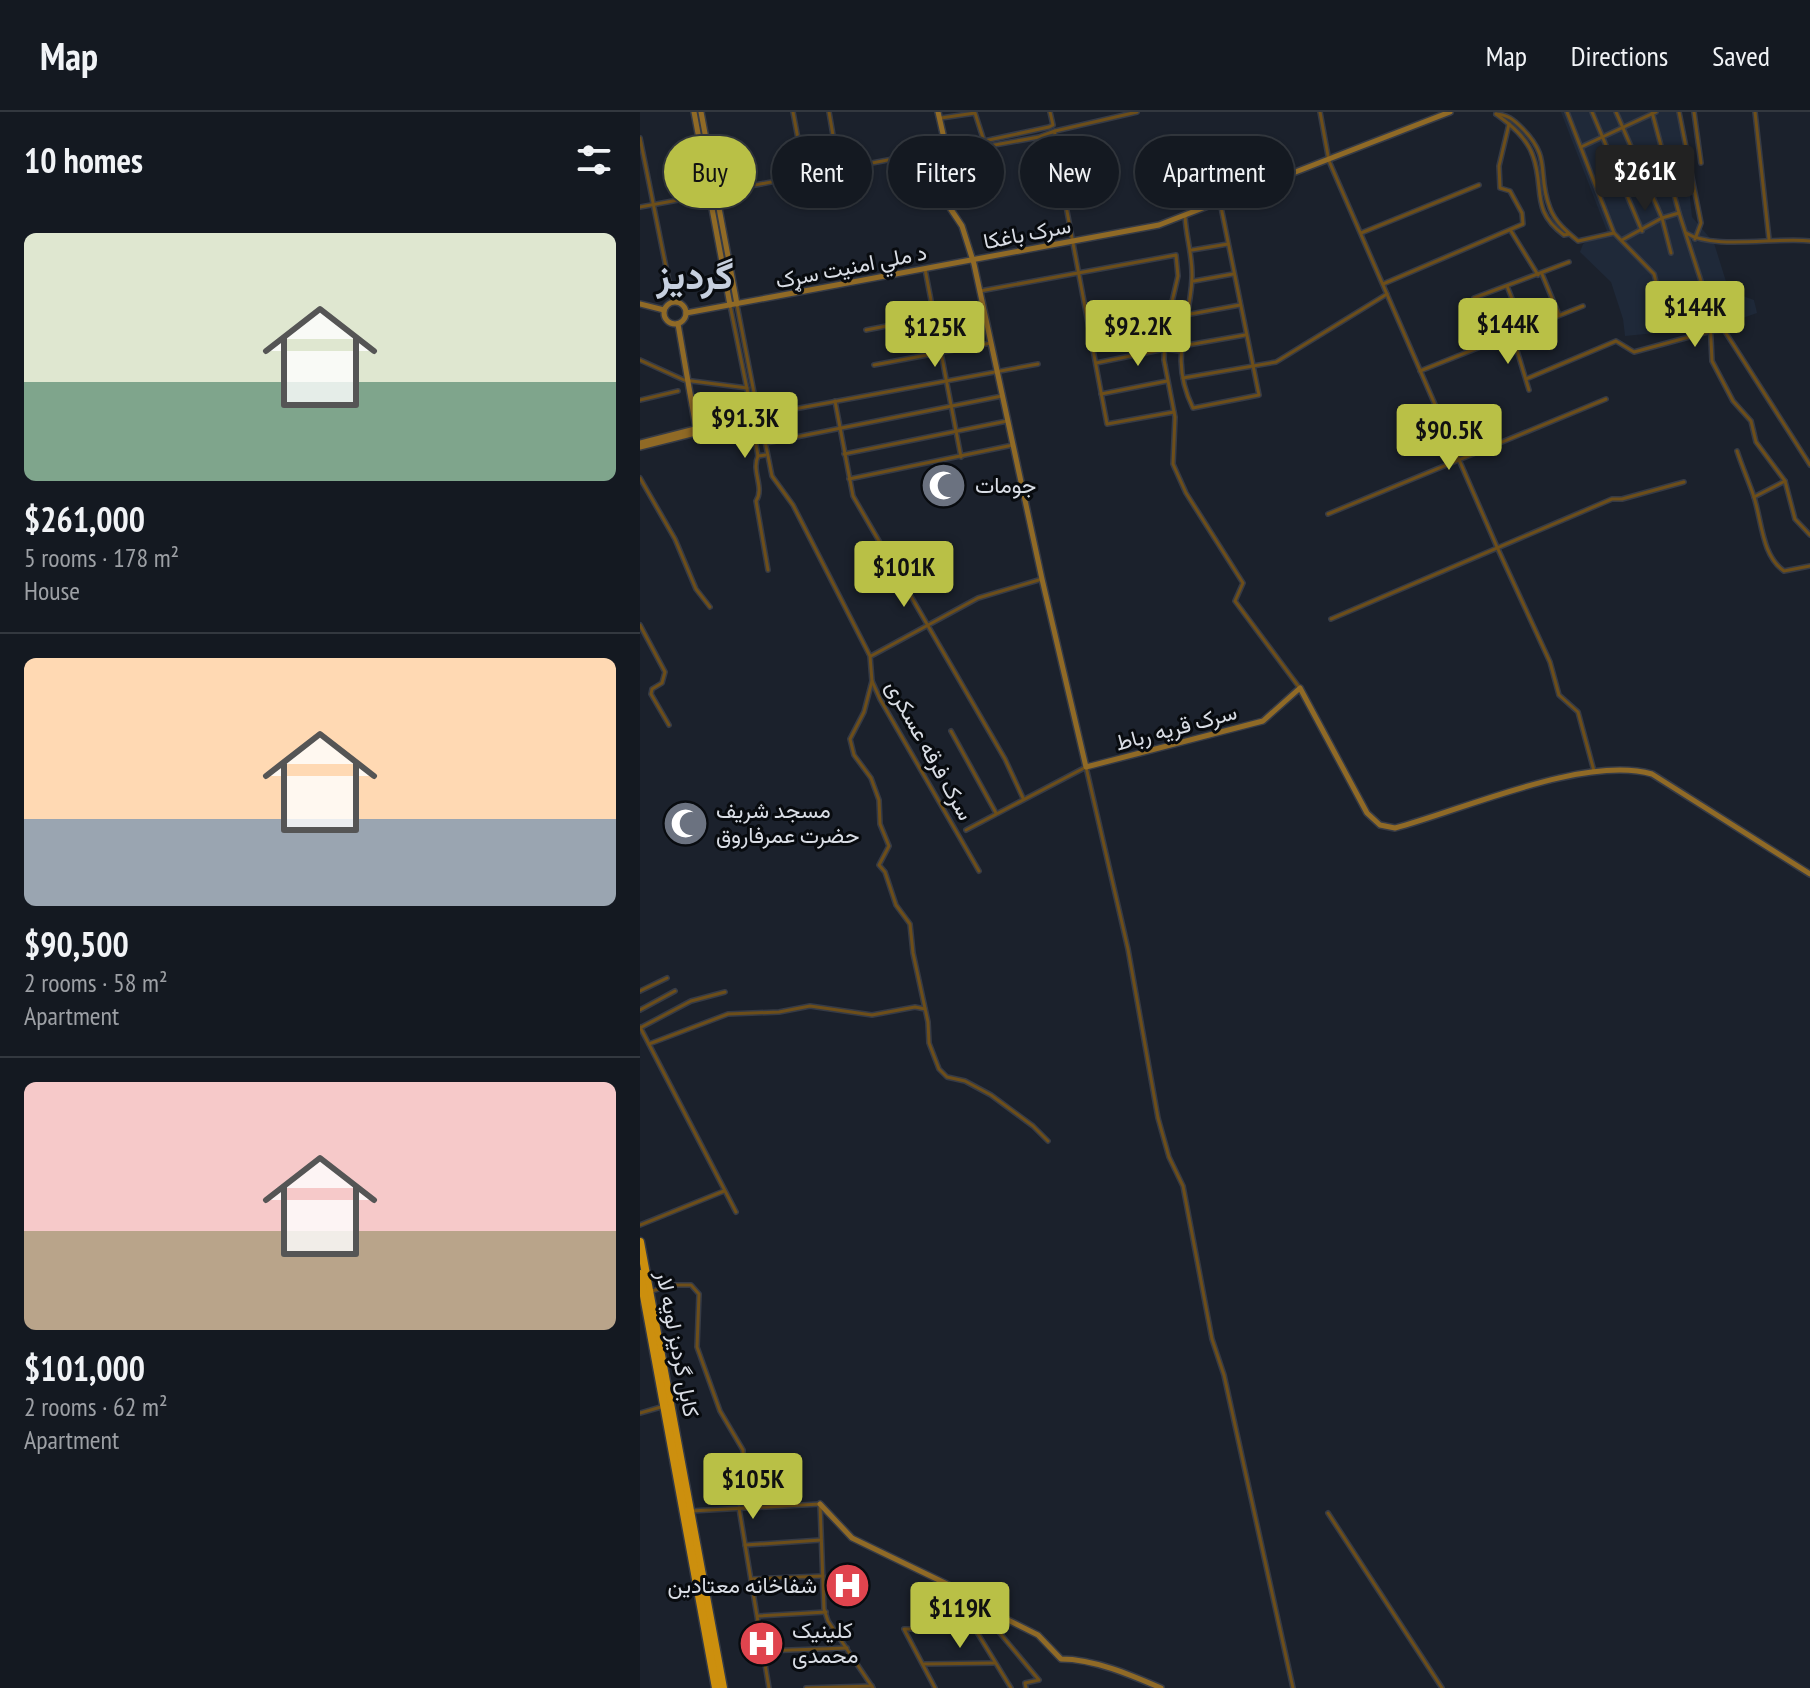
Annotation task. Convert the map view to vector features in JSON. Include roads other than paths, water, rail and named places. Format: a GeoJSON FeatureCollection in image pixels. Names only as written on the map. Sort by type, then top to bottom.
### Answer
{"type":"FeatureCollection","features":[{"type":"Feature","properties":{"kind":"highway","name":"کابل گردیز لویه لار"},"geometry":{"type":"LineString","coordinates":[[640,1242],[716,1688]]}},
{"type":"Feature","properties":{"kind":"highway","name":"کابل گردیز لویه لار"},"geometry":{"type":"LineString","coordinates":[[640,1274],[723,1688]]}},
{"type":"Feature","properties":{"kind":"street"},"geometry":{"type":"LineString","coordinates":[[694,112],[700,136]]}},
{"type":"Feature","properties":{"kind":"street"},"geometry":{"type":"LineString","coordinates":[[701,112],[705,136]]}},
{"type":"Feature","properties":{"kind":"street"},"geometry":{"type":"LineString","coordinates":[[793,112],[798,136]]}},
{"type":"Feature","properties":{"kind":"street"},"geometry":{"type":"LineString","coordinates":[[829,112],[833,136]]}},
{"type":"Feature","properties":{"kind":"street"},"geometry":{"type":"LineString","coordinates":[[944,136],[939,115],[975,113],[984,141],[1049,127],[1053,125],[1050,112]]}},
{"type":"Feature","properties":{"kind":"street"},"geometry":{"type":"LineString","coordinates":[[1004,142],[1039,137],[1137,112]]}},
{"type":"Feature","properties":{"kind":"street"},"geometry":{"type":"LineString","coordinates":[[1320,112],[1329,161],[1458,460],[1550,662],[1559,695],[1578,712],[1594,771]]}},
{"type":"Feature","properties":{"kind":"street","name":"سرک باغکا"},"geometry":{"type":"LineString","coordinates":[[1294,174],[1450,112]]}},
{"type":"Feature","properties":{"kind":"street"},"geometry":{"type":"LineString","coordinates":[[1567,112],[1614,233],[1654,274],[1662,305]]}},
{"type":"Feature","properties":{"kind":"street"},"geometry":{"type":"LineString","coordinates":[[1592,112],[1642,231]]}},
{"type":"Feature","properties":{"kind":"street"},"geometry":{"type":"LineString","coordinates":[[1616,112],[1662,218],[1671,253]]}},
{"type":"Feature","properties":{"kind":"street"},"geometry":{"type":"LineString","coordinates":[[1679,112],[1701,223],[1695,239]]}},
{"type":"Feature","properties":{"kind":"street"},"geometry":{"type":"LineString","coordinates":[[1694,112],[1701,163]]}},
{"type":"Feature","properties":{"kind":"street"},"geometry":{"type":"LineString","coordinates":[[1755,112],[1769,239]]}},
{"type":"Feature","properties":{"kind":"street"},"geometry":{"type":"LineString","coordinates":[[1495,113],[1513,119],[1538,145],[1551,212],[1569,234],[1578,241],[1614,233]]}},
{"type":"Feature","properties":{"kind":"street"},"geometry":{"type":"LineString","coordinates":[[1495,113],[1529,145],[1535,159],[1543,214],[1550,225],[1564,235],[1569,234]]}},
{"type":"Feature","properties":{"kind":"street"},"geometry":{"type":"LineString","coordinates":[[1581,147],[1654,113],[1679,213],[1702,284],[1711,331],[1712,361],[1733,401],[1751,421],[1756,442],[1785,481],[1795,519],[1810,535]]}},
{"type":"Feature","properties":{"kind":"street"},"geometry":{"type":"LineString","coordinates":[[1383,284],[1523,224],[1522,213],[1510,191],[1500,188],[1499,166],[1509,124]]}},
{"type":"Feature","properties":{"kind":"street"},"geometry":{"type":"LineString","coordinates":[[1055,131],[1054,142],[1107,424],[1174,412]]}},
{"type":"Feature","properties":{"kind":"street"},"geometry":{"type":"LineString","coordinates":[[640,138],[673,302]]}},
{"type":"Feature","properties":{"kind":"street"},"geometry":{"type":"LineString","coordinates":[[1361,233],[1479,185]]}},
{"type":"Feature","properties":{"kind":"street"},"geometry":{"type":"LineString","coordinates":[[640,207],[664,202]]}},
{"type":"Feature","properties":{"kind":"street"},"geometry":{"type":"LineString","coordinates":[[716,208],[756,403]]}},
{"type":"Feature","properties":{"kind":"street"},"geometry":{"type":"LineString","coordinates":[[950,208],[962,226],[984,307],[995,371],[1128,949],[1158,1118],[1169,1157],[1183,1186],[1212,1339],[1224,1375],[1293,1688]]}},
{"type":"Feature","properties":{"kind":"street","name":"سرک باغکا"},"geometry":{"type":"LineString","coordinates":[[971,260],[1159,225],[1204,208]]}},
{"type":"Feature","properties":{"kind":"street"},"geometry":{"type":"LineString","coordinates":[[1185,215],[1192,281],[1181,349],[1185,392],[1193,408],[1259,395],[1221,208]]}},
{"type":"Feature","properties":{"kind":"street"},"geometry":{"type":"LineString","coordinates":[[1622,240],[1662,218],[1679,213]]}},
{"type":"Feature","properties":{"kind":"street"},"geometry":{"type":"LineString","coordinates":[[1511,231],[1540,275],[1559,315]]}},
{"type":"Feature","properties":{"kind":"street"},"geometry":{"type":"LineString","coordinates":[[1686,233],[1695,239],[1810,241]]}},
{"type":"Feature","properties":{"kind":"street"},"geometry":{"type":"LineString","coordinates":[[1191,250],[1228,244]]}},
{"type":"Feature","properties":{"kind":"street"},"geometry":{"type":"LineString","coordinates":[[980,291],[1176,255],[1178,276],[1168,318],[1165,349],[1167,381],[1174,412],[1173,464],[1186,493],[1243,583],[1235,601],[1300,688],[1360,802],[1380,825],[1395,828],[1551,780],[1594,771],[1635,769],[1652,774],[1810,874]]}},
{"type":"Feature","properties":{"kind":"street","name":"د ملي امنیت سړک"},"geometry":{"type":"LineString","coordinates":[[686,313],[971,260]]}},
{"type":"Feature","properties":{"kind":"street"},"geometry":{"type":"LineString","coordinates":[[1491,343],[1473,300],[1569,262]]}},
{"type":"Feature","properties":{"kind":"street"},"geometry":{"type":"LineString","coordinates":[[925,269],[944,381],[961,457]]}},
{"type":"Feature","properties":{"kind":"street"},"geometry":{"type":"LineString","coordinates":[[1192,281],[1233,274]]}},
{"type":"Feature","properties":{"kind":"street"},"geometry":{"type":"LineString","coordinates":[[1507,286],[1524,329]]}},
{"type":"Feature","properties":{"kind":"street"},"geometry":{"type":"LineString","coordinates":[[1183,378],[1276,362],[1387,294]]}},
{"type":"Feature","properties":{"kind":"street"},"geometry":{"type":"LineString","coordinates":[[664,310],[673,302]]}},
{"type":"Feature","properties":{"kind":"street"},"geometry":{"type":"LineString","coordinates":[[664,310],[667,321],[678,324],[684,320],[686,313],[683,306],[673,302]]}},
{"type":"Feature","properties":{"kind":"street"},"geometry":{"type":"LineString","coordinates":[[640,304],[664,310]]}},
{"type":"Feature","properties":{"kind":"street"},"geometry":{"type":"LineString","coordinates":[[734,304],[750,404],[743,419]]}},
{"type":"Feature","properties":{"kind":"street"},"geometry":{"type":"LineString","coordinates":[[1090,333],[1240,305]]}},
{"type":"Feature","properties":{"kind":"street"},"geometry":{"type":"LineString","coordinates":[[1420,371],[1583,306]]}},
{"type":"Feature","properties":{"kind":"street"},"geometry":{"type":"LineString","coordinates":[[866,330],[984,307]]}},
{"type":"Feature","properties":{"kind":"street"},"geometry":{"type":"LineString","coordinates":[[678,324],[696,428]]}},
{"type":"Feature","properties":{"kind":"street"},"geometry":{"type":"LineString","coordinates":[[1526,379],[1616,341],[1634,352],[1724,330],[1810,465]]}},
{"type":"Feature","properties":{"kind":"street"},"geometry":{"type":"LineString","coordinates":[[1512,334],[1529,390]]}},
{"type":"Feature","properties":{"kind":"street"},"geometry":{"type":"LineString","coordinates":[[1096,363],[1245,335]]}},
{"type":"Feature","properties":{"kind":"street"},"geometry":{"type":"LineString","coordinates":[[874,365],[991,343]]}},
{"type":"Feature","properties":{"kind":"street"},"geometry":{"type":"LineString","coordinates":[[640,360],[688,381],[747,388]]}},
{"type":"Feature","properties":{"kind":"street"},"geometry":{"type":"LineString","coordinates":[[767,414],[1038,364]]}},
{"type":"Feature","properties":{"kind":"street"},"geometry":{"type":"LineString","coordinates":[[1101,394],[1167,381]]}},
{"type":"Feature","properties":{"kind":"street"},"geometry":{"type":"LineString","coordinates":[[640,400],[678,391]]}},
{"type":"Feature","properties":{"kind":"street"},"geometry":{"type":"LineString","coordinates":[[765,443],[1002,396]]}},
{"type":"Feature","properties":{"kind":"street"},"geometry":{"type":"LineString","coordinates":[[1328,514],[1606,399]]}},
{"type":"Feature","properties":{"kind":"street"},"geometry":{"type":"LineString","coordinates":[[835,401],[853,496],[1005,759],[1023,798]]}},
{"type":"Feature","properties":{"kind":"street"},"geometry":{"type":"LineString","coordinates":[[750,404],[763,406],[767,414],[762,426],[753,428]]}},
{"type":"Feature","properties":{"kind":"street"},"geometry":{"type":"LineString","coordinates":[[640,445],[696,428],[743,419]]}},
{"type":"Feature","properties":{"kind":"street"},"geometry":{"type":"LineString","coordinates":[[743,419],[753,428],[758,456],[755,464],[760,494],[756,501],[768,570]]}},
{"type":"Feature","properties":{"kind":"street"},"geometry":{"type":"LineString","coordinates":[[640,445],[743,419]]}},
{"type":"Feature","properties":{"kind":"street"},"geometry":{"type":"LineString","coordinates":[[844,454],[1007,421]]}},
{"type":"Feature","properties":{"kind":"street","name":"سرک فرقه عسکری"},"geometry":{"type":"LineString","coordinates":[[762,426],[772,476],[793,505],[870,656],[872,681],[979,871]]}},
{"type":"Feature","properties":{"kind":"street"},"geometry":{"type":"LineString","coordinates":[[849,479],[1013,445]]}},
{"type":"Feature","properties":{"kind":"street"},"geometry":{"type":"LineString","coordinates":[[1737,451],[1754,497],[1761,532],[1777,566],[1784,571],[1810,566]]}},
{"type":"Feature","properties":{"kind":"street"},"geometry":{"type":"LineString","coordinates":[[758,456],[766,455]]}},
{"type":"Feature","properties":{"kind":"street"},"geometry":{"type":"LineString","coordinates":[[640,478],[675,539],[696,589],[710,607]]}},
{"type":"Feature","properties":{"kind":"street"},"geometry":{"type":"LineString","coordinates":[[1754,497],[1785,481]]}},
{"type":"Feature","properties":{"kind":"street"},"geometry":{"type":"LineString","coordinates":[[1331,619],[1612,499],[1684,482]]}},
{"type":"Feature","properties":{"kind":"street"},"geometry":{"type":"LineString","coordinates":[[870,656],[978,598],[1042,579]]}},
{"type":"Feature","properties":{"kind":"street"},"geometry":{"type":"LineString","coordinates":[[640,625],[665,672],[662,683],[652,689],[651,694],[669,725]]}},
{"type":"Feature","properties":{"kind":"street"},"geometry":{"type":"LineString","coordinates":[[872,681],[864,712],[850,739],[854,755],[871,778],[879,800],[880,824],[889,846],[879,865],[885,872],[896,905],[910,924],[929,1043],[943,1073],[991,1095],[1048,1141]]}},
{"type":"Feature","properties":{"kind":"street","name":"سرک قریه رباط"},"geometry":{"type":"LineString","coordinates":[[1086,767],[1263,721],[1300,688]]}},
{"type":"Feature","properties":{"kind":"street"},"geometry":{"type":"LineString","coordinates":[[951,731],[996,813]]}},
{"type":"Feature","properties":{"kind":"street"},"geometry":{"type":"LineString","coordinates":[[966,830],[1086,767]]}},
{"type":"Feature","properties":{"kind":"street"},"geometry":{"type":"LineString","coordinates":[[640,991],[667,978]]}},
{"type":"Feature","properties":{"kind":"street"},"geometry":{"type":"LineString","coordinates":[[640,1010],[675,991]]}},
{"type":"Feature","properties":{"kind":"street"},"geometry":{"type":"LineString","coordinates":[[725,992],[691,1001],[640,1027],[736,1212]]}},
{"type":"Feature","properties":{"kind":"street"},"geometry":{"type":"LineString","coordinates":[[649,1044],[728,1014],[779,1012],[810,1006],[872,1015],[915,1007],[925,1009]]}},
{"type":"Feature","properties":{"kind":"street"},"geometry":{"type":"LineString","coordinates":[[640,1225],[724,1191]]}},
{"type":"Feature","properties":{"kind":"street"},"geometry":{"type":"LineString","coordinates":[[650,1292],[672,1285],[691,1285],[699,1294],[697,1347],[720,1411],[743,1450],[745,1508]]}},
{"type":"Feature","properties":{"kind":"street"},"geometry":{"type":"LineString","coordinates":[[640,1413],[665,1406]]}},
{"type":"Feature","properties":{"kind":"street"},"geometry":{"type":"LineString","coordinates":[[820,1504],[828,1621],[872,1687]]}},
{"type":"Feature","properties":{"kind":"street"},"geometry":{"type":"LineString","coordinates":[[687,1511],[820,1504],[852,1538],[947,1584],[976,1604],[1038,1635],[1061,1659],[1087,1663],[1161,1688]]}},
{"type":"Feature","properties":{"kind":"street"},"geometry":{"type":"LineString","coordinates":[[739,1508],[769,1688]]}},
{"type":"Feature","properties":{"kind":"street"},"geometry":{"type":"LineString","coordinates":[[1328,1513],[1442,1688]]}},
{"type":"Feature","properties":{"kind":"street"},"geometry":{"type":"LineString","coordinates":[[744,1545],[821,1540]]}},
{"type":"Feature","properties":{"kind":"street"},"geometry":{"type":"LineString","coordinates":[[750,1580],[823,1576]]}},
{"type":"Feature","properties":{"kind":"street"},"geometry":{"type":"LineString","coordinates":[[976,1604],[1039,1680],[1025,1683],[1026,1688]]}},
{"type":"Feature","properties":{"kind":"street"},"geometry":{"type":"LineString","coordinates":[[757,1616],[826,1612]]}},
{"type":"Feature","properties":{"kind":"street"},"geometry":{"type":"LineString","coordinates":[[935,1688],[904,1629],[975,1629],[1011,1688]]}},
{"type":"Feature","properties":{"kind":"street"},"geometry":{"type":"LineString","coordinates":[[763,1651],[847,1648]]}},
{"type":"Feature","properties":{"kind":"street"},"geometry":{"type":"LineString","coordinates":[[924,1664],[995,1663]]}},
{"type":"Feature","properties":{"kind":"street"},"geometry":{"type":"LineString","coordinates":[[806,1688],[872,1687]]}},
{"type":"Feature","properties":{"kind":"place","name":"جومات"},"geometry":{"type":"Point","coordinates":[944,485]}},
{"type":"Feature","properties":{"kind":"place","name":"مسجد شریف حضرت عمرفاروق"},"geometry":{"type":"Point","coordinates":[685,823]}},
{"type":"Feature","properties":{"kind":"place","name":"شفاخانه معتادین"},"geometry":{"type":"Point","coordinates":[848,1585]}},
{"type":"Feature","properties":{"kind":"place","name":"کلینیک محمدی"},"geometry":{"type":"Point","coordinates":[761,1643]}},
{"type":"Feature","properties":{"kind":"district","name":"گردیز"},"geometry":{"type":"Point","coordinates":[695,274]}}]}
